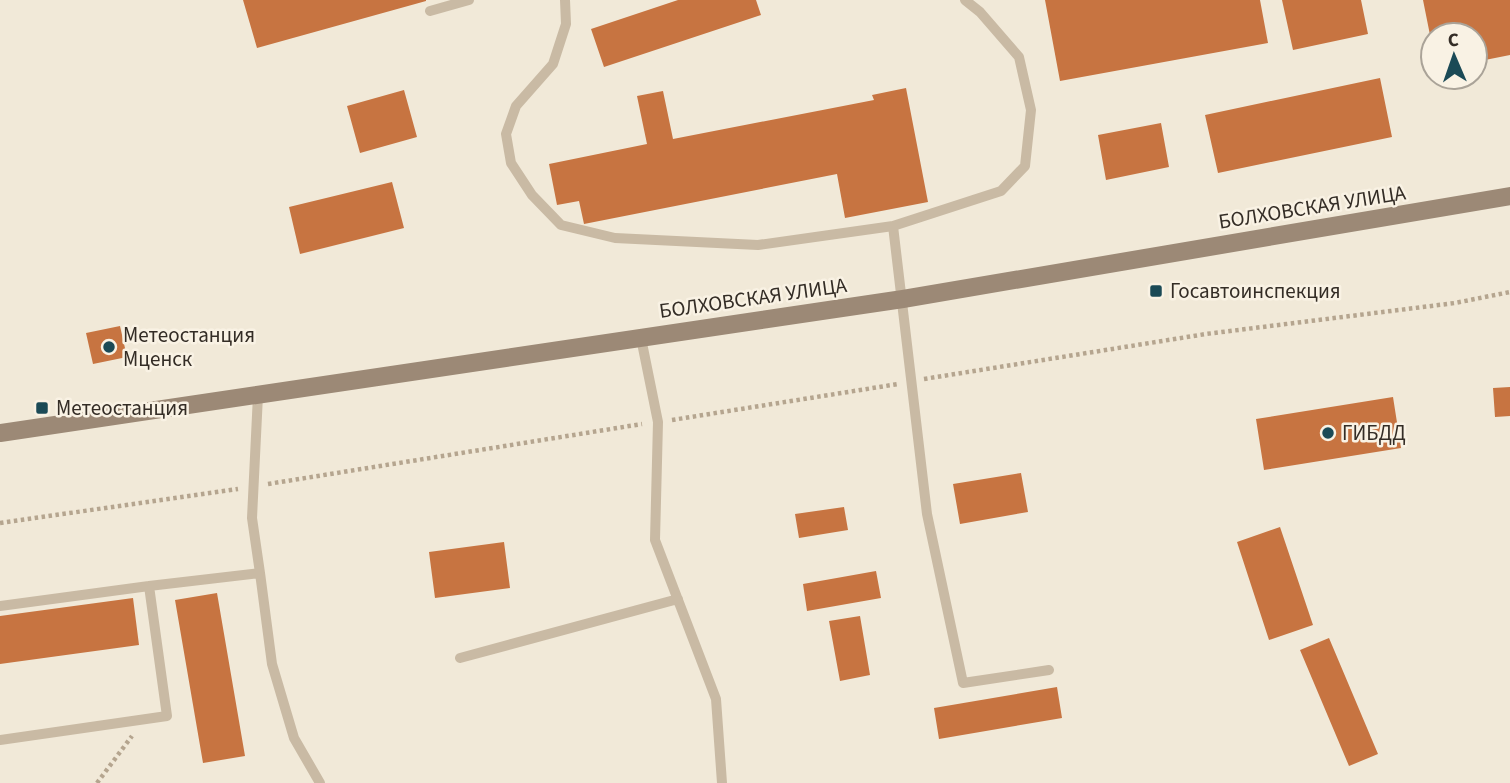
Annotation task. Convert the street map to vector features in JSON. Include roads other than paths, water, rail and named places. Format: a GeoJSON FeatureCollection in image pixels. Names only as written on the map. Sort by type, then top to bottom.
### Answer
{"type":"FeatureCollection","features":[{"type":"Feature","properties":{"kind":"main road","name":"БОЛХОВСКАЯ УЛИЦА"},"geometry":{"type":"LineString","coordinates":[[0,433],[903,299],[1510,196]]}},
{"type":"Feature","properties":{"kind":"lane"},"geometry":{"type":"LineString","coordinates":[[430,12],[469,0]]}},
{"type":"Feature","properties":{"kind":"lane"},"geometry":{"type":"LineString","coordinates":[[565,0],[566,24],[553,64],[516,106],[506,134],[511,163],[532,195],[561,225],[615,238],[758,245],[894,226],[1001,191],[1025,166],[1031,110],[1019,57],[980,12],[965,0]]}},
{"type":"Feature","properties":{"kind":"lane"},"geometry":{"type":"LineString","coordinates":[[894,226],[927,514],[963,683],[1049,670]]}},
{"type":"Feature","properties":{"kind":"lane"},"geometry":{"type":"LineString","coordinates":[[641,338],[658,422],[655,540],[716,699],[722,783]]}},
{"type":"Feature","properties":{"kind":"lane"},"geometry":{"type":"LineString","coordinates":[[258,395],[252,518],[272,664],[294,738],[320,783]]}},
{"type":"Feature","properties":{"kind":"lane"},"geometry":{"type":"LineString","coordinates":[[0,606],[260,573]]}},
{"type":"Feature","properties":{"kind":"lane"},"geometry":{"type":"LineString","coordinates":[[0,740],[167,716],[149,586]]}},
{"type":"Feature","properties":{"kind":"lane"},"geometry":{"type":"LineString","coordinates":[[460,658],[678,599]]}},
{"type":"Feature","properties":{"kind":"place","name":"Госавтоинспекция"},"geometry":{"type":"Point","coordinates":[1156,291]}},
{"type":"Feature","properties":{"kind":"place","name":"Метеостанция Мценск"},"geometry":{"type":"Point","coordinates":[109,347]}},
{"type":"Feature","properties":{"kind":"place","name":"Метеостанция"},"geometry":{"type":"Point","coordinates":[42,408]}},
{"type":"Feature","properties":{"kind":"place","name":"ГИБДД"},"geometry":{"type":"Point","coordinates":[1328,433]}}]}
